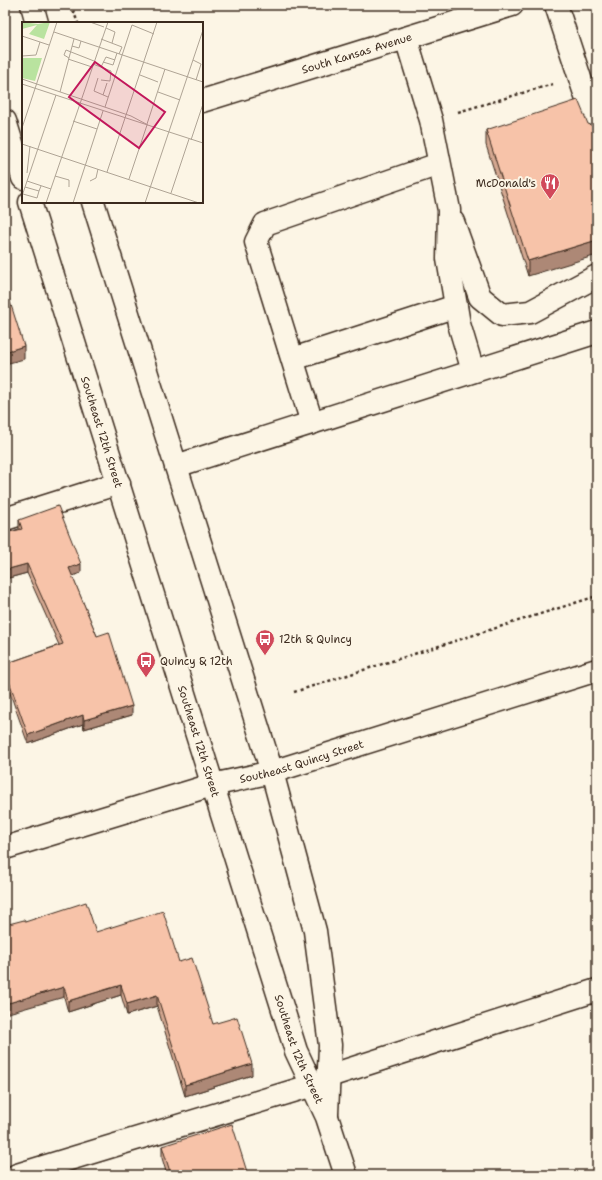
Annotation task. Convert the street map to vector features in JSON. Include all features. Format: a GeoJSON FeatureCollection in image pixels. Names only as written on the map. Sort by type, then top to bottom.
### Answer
{"type":"FeatureCollection","features":[{"type":"Feature","properties":{"kind":"street"},"geometry":{"type":"LineString","coordinates":[[32,5],[37,22]]}},
{"type":"Feature","properties":{"kind":"street","name":"South Kansas Avenue"},"geometry":{"type":"LineString","coordinates":[[203,101],[510,5]]}},
{"type":"Feature","properties":{"kind":"street"},"geometry":{"type":"LineString","coordinates":[[556,5],[595,117]]}},
{"type":"Feature","properties":{"kind":"street"},"geometry":{"type":"LineString","coordinates":[[406,38],[431,120],[448,208],[480,297],[502,316],[530,312],[597,276]]}},
{"type":"Feature","properties":{"kind":"street"},"geometry":{"type":"LineString","coordinates":[[5,121],[17,164]]}},
{"type":"Feature","properties":{"kind":"street"},"geometry":{"type":"LineString","coordinates":[[312,423],[256,242],[264,224],[439,164]]}},
{"type":"Feature","properties":{"kind":"street","name":"Southeast 12th Street"},"geometry":{"type":"LineString","coordinates":[[30,203],[296,1051],[321,1081]]}},
{"type":"Feature","properties":{"kind":"street","name":"Southeast 12th Street"},"geometry":{"type":"LineString","coordinates":[[93,203],[272,772],[315,931],[330,1044],[321,1081],[327,1117],[346,1175]]}},
{"type":"Feature","properties":{"kind":"street"},"geometry":{"type":"LineString","coordinates":[[448,208],[448,258],[459,324],[474,371]]}},
{"type":"Feature","properties":{"kind":"street"},"geometry":{"type":"LineString","coordinates":[[293,359],[456,306]]}},
{"type":"Feature","properties":{"kind":"street"},"geometry":{"type":"LineString","coordinates":[[176,466],[597,332]]}},
{"type":"Feature","properties":{"kind":"street"},"geometry":{"type":"LineString","coordinates":[[5,519],[119,483]]}},
{"type":"Feature","properties":{"kind":"street","name":"Southeast Quincy Street"},"geometry":{"type":"LineString","coordinates":[[5,848],[212,785],[272,772],[597,670]]}},
{"type":"Feature","properties":{"kind":"street"},"geometry":{"type":"LineString","coordinates":[[17,1175],[321,1081],[597,990]]}},
{"type":"Feature","properties":{"kind":"path"},"geometry":{"type":"LineString","coordinates":[[71,5],[78,22]]}},
{"type":"Feature","properties":{"kind":"path"},"geometry":{"type":"LineString","coordinates":[[431,120],[581,76]]}},
{"type":"Feature","properties":{"kind":"path"},"geometry":{"type":"LineString","coordinates":[[294,692],[597,596]]}},
{"type":"Feature","properties":{"kind":"building","name":"McDonald's"},"geometry":{"type":"Polygon","coordinates":[[[578,100],[588,124],[597,127],[597,240],[528,261],[486,130],[578,100]]]}},
{"type":"Feature","properties":{"kind":"building"},"geometry":{"type":"Polygon","coordinates":[[[5,286],[24,346],[5,352],[5,286]]]}},
{"type":"Feature","properties":{"kind":"building"},"geometry":{"type":"Polygon","coordinates":[[[58,506],[81,564],[69,568],[97,636],[109,632],[132,706],[84,720],[83,715],[28,735],[5,670],[5,664],[63,644],[27,564],[5,570],[5,533],[22,529],[19,520],[58,506]]]}},
{"type":"Feature","properties":{"kind":"building"},"geometry":{"type":"Polygon","coordinates":[[[86,902],[96,932],[163,911],[179,962],[192,958],[213,1024],[237,1017],[252,1064],[185,1085],[157,995],[127,1004],[121,985],[68,1001],[64,987],[5,1004],[5,925],[24,920],[25,922],[86,902]]]}},
{"type":"Feature","properties":{"kind":"building"},"geometry":{"type":"Polygon","coordinates":[[[232,1124],[248,1175],[171,1175],[162,1146],[232,1124]]]}},
{"type":"Feature","properties":{"kind":"place","name":"McDonald's"},"geometry":{"type":"Point","coordinates":[550,200]}},
{"type":"Feature","properties":{"kind":"place","name":"12th & Quincy"},"geometry":{"type":"Point","coordinates":[265,656]}},
{"type":"Feature","properties":{"kind":"place","name":"Quincy & 12th"},"geometry":{"type":"Point","coordinates":[146,678]}}]}
